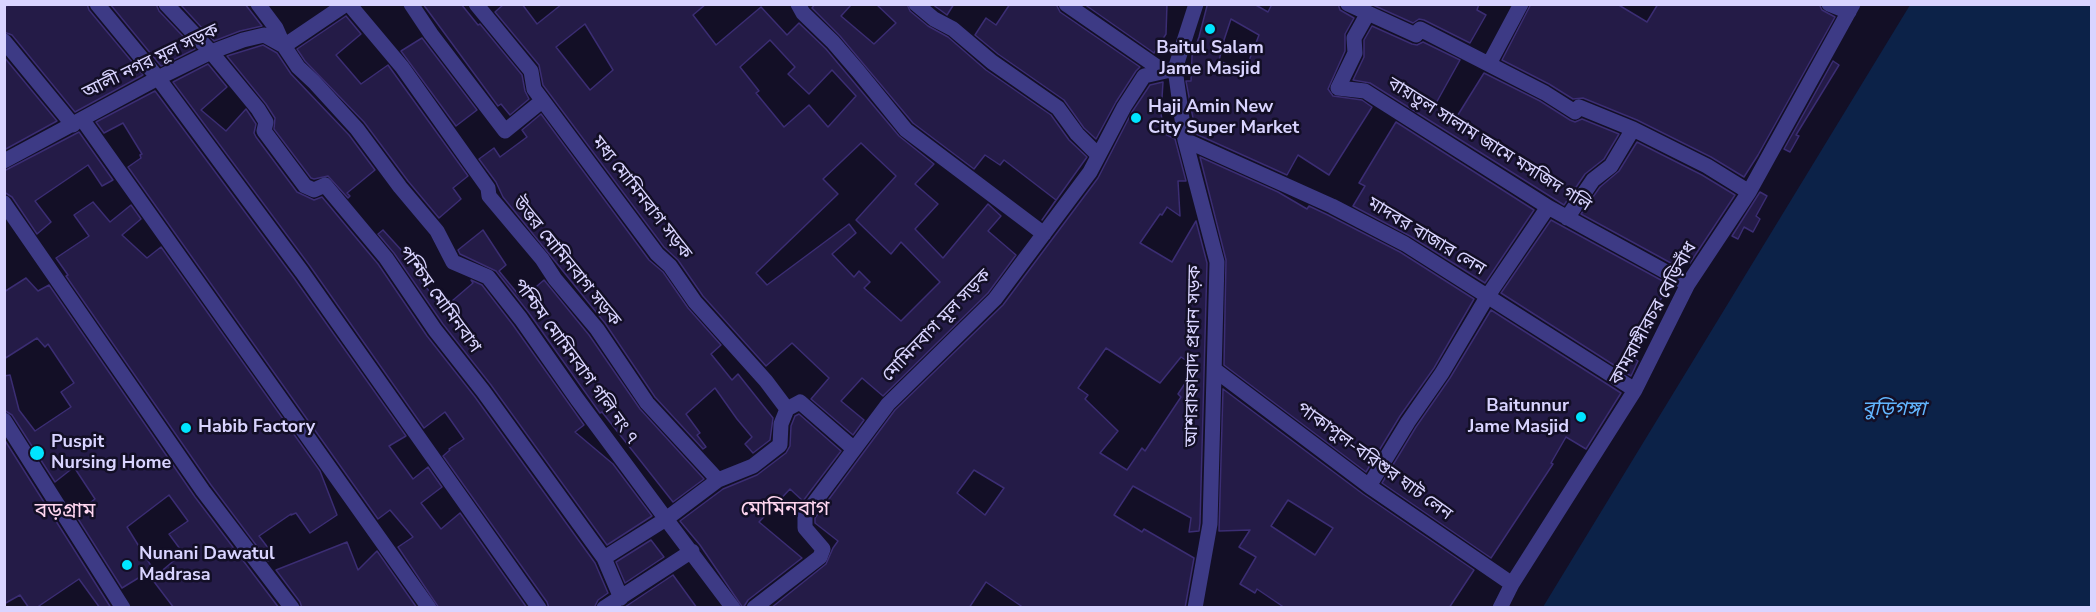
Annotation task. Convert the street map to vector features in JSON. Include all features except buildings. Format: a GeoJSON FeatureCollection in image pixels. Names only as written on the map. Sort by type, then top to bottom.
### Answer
{"type":"FeatureCollection","features":[{"type":"Feature","properties":{"kind":"street"},"geometry":{"type":"LineString","coordinates":[[97,4],[158,78],[302,272],[538,608]]}},
{"type":"Feature","properties":{"kind":"street"},"geometry":{"type":"LineString","coordinates":[[166,4],[210,52]]}},
{"type":"Feature","properties":{"kind":"street","name":"পশ্চিম মোমিনবাগ গলি নং ৭"},"geometry":{"type":"LineString","coordinates":[[258,4],[276,27],[284,46],[298,67],[357,129],[400,187],[437,231],[453,261],[488,277],[733,608]]}},
{"type":"Feature","properties":{"kind":"street"},"geometry":{"type":"LineString","coordinates":[[284,46],[348,4]]}},
{"type":"Feature","properties":{"kind":"street","name":"উত্তর মোমিনবাগ সড়ক"},"geometry":{"type":"LineString","coordinates":[[348,4],[402,67],[488,188],[489,196],[597,329],[647,402],[718,480]]}},
{"type":"Feature","properties":{"kind":"street"},"geometry":{"type":"LineString","coordinates":[[411,4],[430,34],[505,131],[542,101]]}},
{"type":"Feature","properties":{"kind":"street","name":"মধ্য মোমিনবাগ সড়ক"},"geometry":{"type":"LineString","coordinates":[[476,4],[531,71],[534,89],[542,101],[657,254],[670,266],[695,302],[766,381],[787,409]]}},
{"type":"Feature","properties":{"kind":"street"},"geometry":{"type":"LineString","coordinates":[[798,4],[803,13],[851,64],[906,130],[1044,234]]}},
{"type":"Feature","properties":{"kind":"street"},"geometry":{"type":"LineString","coordinates":[[916,4],[934,19],[953,29],[992,62],[1058,108],[1077,134],[1098,155]]}},
{"type":"Feature","properties":{"kind":"street"},"geometry":{"type":"LineString","coordinates":[[1066,4],[1169,70]]}},
{"type":"Feature","properties":{"kind":"street","name":"আশরাফাবাদ প্রধান সড়ক"},"geometry":{"type":"LineString","coordinates":[[1195,608],[1210,524],[1217,262],[1169,70],[1196,4]]}},
{"type":"Feature","properties":{"kind":"street"},"geometry":{"type":"LineString","coordinates":[[1348,4],[1416,35],[1420,29],[1545,93],[1575,112],[1579,107],[1633,129],[1707,166],[1749,192]]}},
{"type":"Feature","properties":{"kind":"street"},"geometry":{"type":"LineString","coordinates":[[1489,64],[1521,4]]}},
{"type":"Feature","properties":{"kind":"street"},"geometry":{"type":"LineString","coordinates":[[1829,4],[1851,8]]}},
{"type":"Feature","properties":{"kind":"street","name":"কামরাঙ্গীরচর বেড়িবাঁধ"},"geometry":{"type":"LineString","coordinates":[[1500,608],[1512,584],[1635,390],[1688,284],[1749,192],[1851,8]]}},
{"type":"Feature","properties":{"kind":"street","name":"বায়তুল সালাম জামে মসজিদ গলি"},"geometry":{"type":"LineString","coordinates":[[1368,13],[1354,38],[1354,53],[1338,88],[1365,92],[1548,207],[1688,284]]}},
{"type":"Feature","properties":{"kind":"street","name":"আলী নগর মূল সড়ক"},"geometry":{"type":"LineString","coordinates":[[4,161],[210,52],[264,35],[284,46]]}},
{"type":"Feature","properties":{"kind":"street"},"geometry":{"type":"LineString","coordinates":[[4,41],[77,122],[429,608]]}},
{"type":"Feature","properties":{"kind":"street","name":"পশ্চিম মোমিনবাগ"},"geometry":{"type":"LineString","coordinates":[[210,52],[258,109],[266,122],[264,131],[305,186],[314,190],[325,184],[386,258],[435,330],[604,558],[621,598]]}},
{"type":"Feature","properties":{"kind":"street","name":"মোমিনবাগ মূল সড়ক"},"geometry":{"type":"LineString","coordinates":[[754,608],[820,557],[823,549],[805,528],[805,515],[888,404],[995,299],[1090,172],[1144,76],[1169,70]]}},
{"type":"Feature","properties":{"kind":"street"},"geometry":{"type":"LineString","coordinates":[[1567,218],[1593,180],[1611,166],[1633,129]]}},
{"type":"Feature","properties":{"kind":"street","name":"মাদবর বাজার লেন"},"geometry":{"type":"LineString","coordinates":[[1185,140],[1332,206],[1405,244],[1635,390]]}},
{"type":"Feature","properties":{"kind":"street"},"geometry":{"type":"LineString","coordinates":[[4,203],[203,491],[292,608]]}},
{"type":"Feature","properties":{"kind":"street"},"geometry":{"type":"LineString","coordinates":[[1369,486],[1408,422],[1442,373],[1487,297],[1548,207]]}},
{"type":"Feature","properties":{"kind":"street","name":"পাকাপুল-বরিশুর ঘাট লেন"},"geometry":{"type":"LineString","coordinates":[[1215,370],[1369,486],[1512,584]]}},
{"type":"Feature","properties":{"kind":"street"},"geometry":{"type":"LineString","coordinates":[[604,558],[666,519],[718,480],[753,465],[780,445],[781,424],[787,409],[800,402],[854,449]]}},
{"type":"Feature","properties":{"kind":"street"},"geometry":{"type":"LineString","coordinates":[[4,420],[123,608]]}},
{"type":"Feature","properties":{"kind":"street"},"geometry":{"type":"LineString","coordinates":[[604,608],[692,551]]}},
{"type":"Feature","properties":{"kind":"water","name":"বুড়িগঙ্গা"},"geometry":{"type":"Polygon","coordinates":[[[1910,5],[2091,5],[2091,607],[1543,607],[1910,5]]]}},
{"type":"Feature","properties":{"kind":"place","name":"Baitul Salam Jame Masjid"},"geometry":{"type":"Point","coordinates":[1210,29]}},
{"type":"Feature","properties":{"kind":"place","name":"Haji Amin New City Super Market"},"geometry":{"type":"Point","coordinates":[1136,118]}},
{"type":"Feature","properties":{"kind":"place","name":"Baitunnur Jame Masjid"},"geometry":{"type":"Point","coordinates":[1581,417]}},
{"type":"Feature","properties":{"kind":"place","name":"Habib Factory"},"geometry":{"type":"Point","coordinates":[186,428]}},
{"type":"Feature","properties":{"kind":"place","name":"Puspit Nursing Home"},"geometry":{"type":"Point","coordinates":[37,453]}},
{"type":"Feature","properties":{"kind":"place","name":"Nunani Dawatul Madrasa"},"geometry":{"type":"Point","coordinates":[127,565]}},
{"type":"Feature","properties":{"kind":"district","name":"মোমিনবাগ"},"geometry":{"type":"Point","coordinates":[785,510]}},
{"type":"Feature","properties":{"kind":"district","name":"বড়গ্রাম"},"geometry":{"type":"Point","coordinates":[65,512]}}]}
